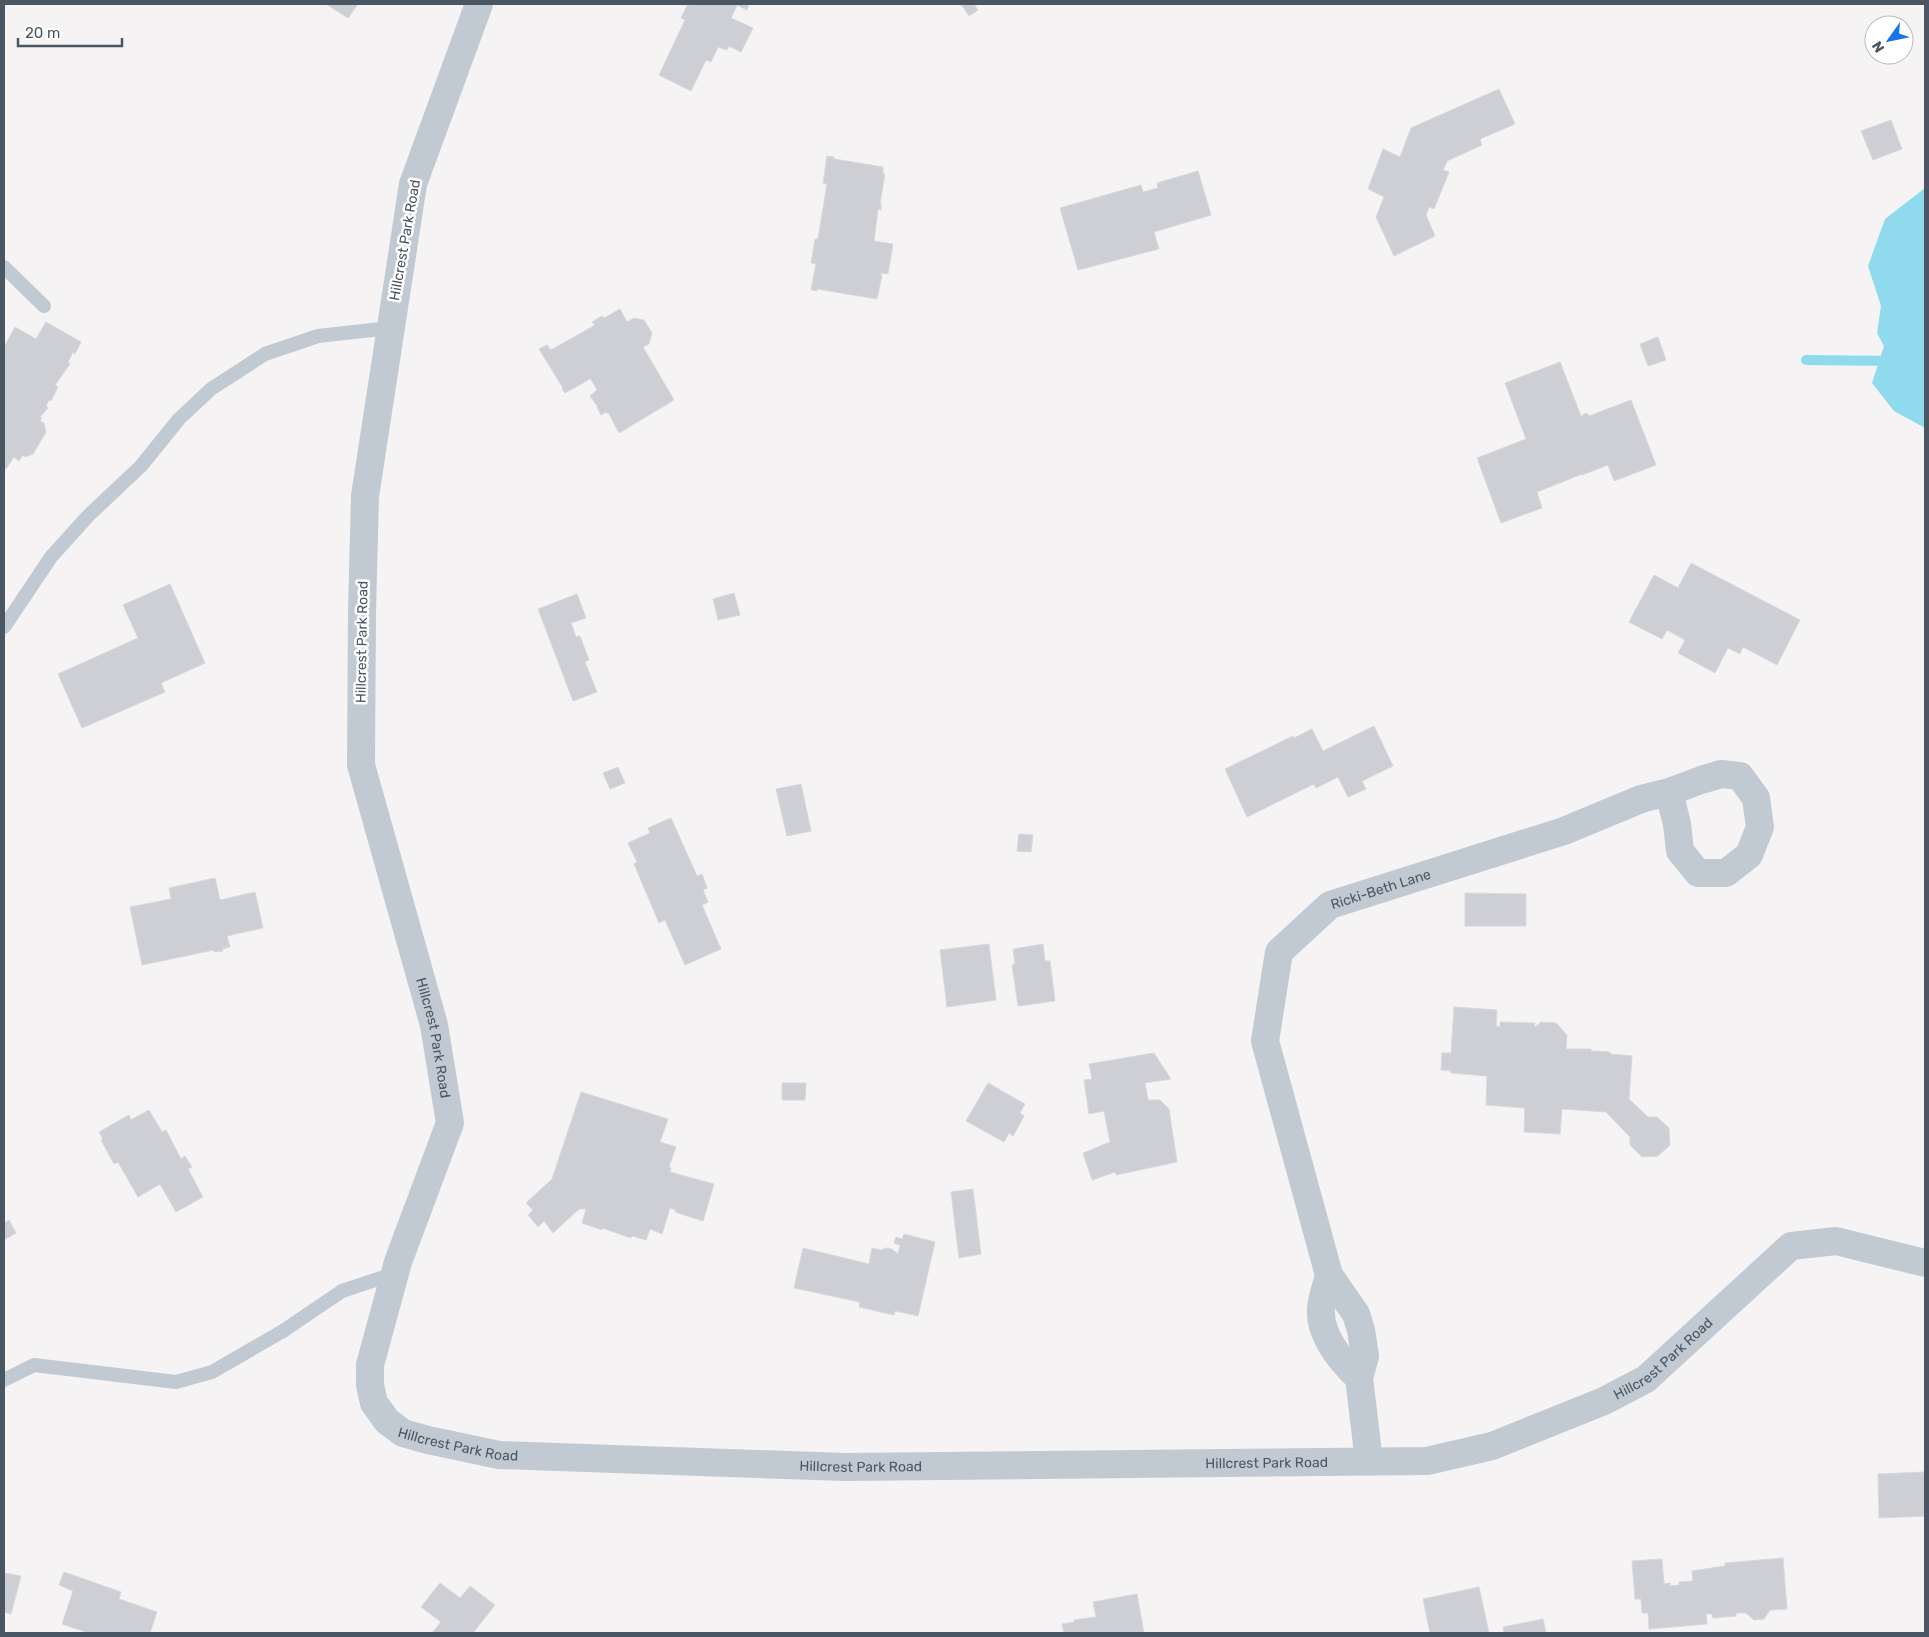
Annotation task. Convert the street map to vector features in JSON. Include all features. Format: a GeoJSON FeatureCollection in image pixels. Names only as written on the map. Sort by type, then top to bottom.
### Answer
{"type":"FeatureCollection","features":[{"type":"Feature","properties":{"kind":"street","name":"Hillcrest Park Road"},"geometry":{"type":"LineString","coordinates":[[479,4],[413,184],[390,328],[368,488],[365,496],[361,765],[434,1026],[450,1123],[398,1262],[370,1365],[370,1385],[374,1404],[387,1421],[403,1433],[499,1455],[845,1467],[1369,1460],[1427,1461],[1492,1446],[1604,1401],[1646,1378],[1791,1246],[1836,1241],[1925,1263]]}},
{"type":"Feature","properties":{"kind":"street","name":"Ricki-Beth Lane"},"geometry":{"type":"LineString","coordinates":[[1369,1460],[1358,1378],[1365,1356],[1361,1330],[1356,1314],[1329,1274],[1265,1041],[1279,952],[1330,906],[1564,831],[1640,799],[1669,792]]}},
{"type":"Feature","properties":{"kind":"lane"},"geometry":{"type":"LineString","coordinates":[[4,267],[44,306]]}},
{"type":"Feature","properties":{"kind":"lane"},"geometry":{"type":"LineString","coordinates":[[4,627],[51,557],[88,516],[141,466],[179,419],[211,389],[265,354],[318,336],[390,328]]}},
{"type":"Feature","properties":{"kind":"lane"},"geometry":{"type":"LineString","coordinates":[[4,1380],[34,1365],[176,1382],[212,1372],[283,1331],[342,1291],[396,1273]]}},
{"type":"Feature","properties":{"kind":"water"},"geometry":{"type":"Polygon","coordinates":[[[1925,188],[1925,428],[1894,411],[1872,383],[1884,346],[1877,333],[1881,306],[1868,266],[1885,219],[1925,188]]]}},
{"type":"Feature","properties":{"kind":"building"},"geometry":{"type":"Polygon","coordinates":[[[326,4],[358,4],[348,18],[326,4]]]}},
{"type":"Feature","properties":{"kind":"building"},"geometry":{"type":"Polygon","coordinates":[[[688,4],[691,6],[692,4],[749,4],[747,10],[737,5],[731,18],[753,28],[741,52],[729,46],[727,50],[718,47],[711,62],[706,60],[691,91],[659,75],[685,20],[681,18],[688,4]]]}},
{"type":"Feature","properties":{"kind":"building"},"geometry":{"type":"Polygon","coordinates":[[[961,4],[974,4],[978,10],[969,16],[961,4]]]}},
{"type":"Feature","properties":{"kind":"building"},"geometry":{"type":"Polygon","coordinates":[[[1499,89],[1515,124],[1480,139],[1482,145],[1447,161],[1443,170],[1449,172],[1434,209],[1429,207],[1426,215],[1435,236],[1394,256],[1376,217],[1384,197],[1368,189],[1383,149],[1400,157],[1411,128],[1499,89]]]}},
{"type":"Feature","properties":{"kind":"building"},"geometry":{"type":"Polygon","coordinates":[[[1891,120],[1902,149],[1873,160],[1861,131],[1891,120]]]}},
{"type":"Feature","properties":{"kind":"building"},"geometry":{"type":"Polygon","coordinates":[[[827,156],[834,157],[834,159],[883,167],[883,174],[885,174],[880,203],[881,210],[878,209],[874,241],[893,244],[888,274],[881,273],[877,299],[817,289],[817,291],[811,290],[816,264],[811,263],[815,239],[818,239],[827,184],[823,183],[827,156]]]}},
{"type":"Feature","properties":{"kind":"building"},"geometry":{"type":"Polygon","coordinates":[[[1198,171],[1211,215],[1154,232],[1159,249],[1078,270],[1060,208],[1141,185],[1143,192],[1158,188],[1157,183],[1198,171]]]}},
{"type":"Feature","properties":{"kind":"building"},"geometry":{"type":"Polygon","coordinates":[[[620,309],[627,322],[634,318],[644,320],[652,333],[649,344],[643,347],[674,400],[619,433],[609,414],[606,412],[601,415],[590,396],[597,390],[592,381],[590,379],[565,393],[539,349],[547,345],[551,350],[595,325],[592,322],[602,316],[604,318],[620,309]]]}},
{"type":"Feature","properties":{"kind":"building"},"geometry":{"type":"Polygon","coordinates":[[[46,322],[81,342],[75,354],[73,352],[68,362],[70,364],[55,385],[58,387],[51,401],[49,400],[46,406],[48,408],[40,417],[46,432],[33,454],[25,457],[23,455],[19,461],[14,457],[6,469],[4,468],[4,347],[15,327],[36,339],[46,322]]]}},
{"type":"Feature","properties":{"kind":"building"},"geometry":{"type":"Polygon","coordinates":[[[1658,337],[1666,360],[1648,366],[1640,344],[1658,337]]]}},
{"type":"Feature","properties":{"kind":"building"},"geometry":{"type":"Polygon","coordinates":[[[1560,362],[1581,416],[1587,413],[1589,416],[1631,400],[1656,465],[1614,481],[1608,465],[1582,474],[1537,492],[1542,508],[1501,523],[1477,458],[1526,439],[1505,383],[1560,362]]]}},
{"type":"Feature","properties":{"kind":"building"},"geometry":{"type":"Polygon","coordinates":[[[1691,563],[1800,620],[1777,665],[1743,647],[1740,654],[1728,648],[1715,673],[1678,653],[1685,640],[1667,630],[1662,639],[1629,622],[1654,575],[1678,588],[1691,563]]]}},
{"type":"Feature","properties":{"kind":"building"},"geometry":{"type":"Polygon","coordinates":[[[170,584],[205,663],[161,683],[165,692],[82,728],[58,674],[138,638],[123,605],[170,584]]]}},
{"type":"Feature","properties":{"kind":"building"},"geometry":{"type":"Polygon","coordinates":[[[734,593],[740,615],[718,620],[713,599],[734,593]]]}},
{"type":"Feature","properties":{"kind":"building"},"geometry":{"type":"Polygon","coordinates":[[[577,594],[586,618],[571,623],[576,637],[580,636],[589,660],[585,662],[597,692],[573,701],[538,609],[577,594]]]}},
{"type":"Feature","properties":{"kind":"building"},"geometry":{"type":"Polygon","coordinates":[[[1374,726],[1393,766],[1362,781],[1366,789],[1348,797],[1338,777],[1316,788],[1314,784],[1247,817],[1225,769],[1293,736],[1294,738],[1312,729],[1323,751],[1374,726]]]}},
{"type":"Feature","properties":{"kind":"building"},"geometry":{"type":"Polygon","coordinates":[[[618,767],[625,783],[610,789],[603,773],[618,767]]]}},
{"type":"Feature","properties":{"kind":"building"},"geometry":{"type":"Polygon","coordinates":[[[801,784],[811,831],[787,836],[776,789],[801,784]]]}},
{"type":"Feature","properties":{"kind":"building"},"geometry":{"type":"Polygon","coordinates":[[[671,818],[697,876],[702,874],[707,888],[703,890],[708,902],[702,905],[721,949],[685,965],[665,920],[659,923],[634,864],[637,862],[628,843],[650,833],[648,828],[671,818]]]}},
{"type":"Feature","properties":{"kind":"building"},"geometry":{"type":"Polygon","coordinates":[[[1019,834],[1033,835],[1031,852],[1017,851],[1019,834]]]}},
{"type":"Feature","properties":{"kind":"building"},"geometry":{"type":"Polygon","coordinates":[[[215,878],[220,900],[255,892],[263,928],[227,936],[230,947],[222,949],[223,951],[214,952],[214,950],[142,965],[130,907],[171,899],[169,888],[215,878]]]}},
{"type":"Feature","properties":{"kind":"building"},"geometry":{"type":"Polygon","coordinates":[[[1465,893],[1526,894],[1526,926],[1465,926],[1465,893]]]}},
{"type":"Feature","properties":{"kind":"building"},"geometry":{"type":"Polygon","coordinates":[[[989,944],[996,1000],[947,1007],[940,950],[989,944]]]}},
{"type":"Feature","properties":{"kind":"building"},"geometry":{"type":"Polygon","coordinates":[[[1043,944],[1045,961],[1050,961],[1055,1001],[1018,1006],[1012,965],[1015,964],[1013,949],[1043,944]]]}},
{"type":"Feature","properties":{"kind":"building"},"geometry":{"type":"Polygon","coordinates":[[[1454,1007],[1497,1010],[1496,1026],[1500,1027],[1500,1022],[1535,1023],[1534,1028],[1541,1022],[1556,1023],[1567,1035],[1566,1049],[1591,1049],[1591,1051],[1632,1056],[1629,1099],[1648,1117],[1657,1117],[1669,1128],[1670,1145],[1658,1156],[1642,1157],[1630,1145],[1630,1137],[1606,1112],[1562,1109],[1560,1134],[1524,1132],[1525,1108],[1486,1105],[1487,1076],[1451,1073],[1451,1071],[1441,1070],[1442,1053],[1451,1053],[1454,1007]]]}},
{"type":"Feature","properties":{"kind":"building"},"geometry":{"type":"Polygon","coordinates":[[[1154,1053],[1171,1079],[1145,1083],[1148,1100],[1160,1100],[1169,1109],[1177,1162],[1116,1175],[1115,1172],[1092,1180],[1083,1153],[1110,1142],[1104,1111],[1089,1114],[1084,1080],[1092,1079],[1089,1064],[1154,1053]]]}},
{"type":"Feature","properties":{"kind":"building"},"geometry":{"type":"Polygon","coordinates":[[[782,1083],[806,1083],[805,1100],[782,1100],[782,1083]]]}},
{"type":"Feature","properties":{"kind":"building"},"geometry":{"type":"Polygon","coordinates":[[[988,1083],[1025,1104],[1020,1113],[1024,1116],[1013,1136],[1009,1133],[1004,1142],[966,1121],[988,1083]]]}},
{"type":"Feature","properties":{"kind":"building"},"geometry":{"type":"Polygon","coordinates":[[[581,1092],[668,1119],[660,1142],[676,1147],[669,1167],[671,1168],[670,1172],[714,1184],[703,1221],[675,1212],[676,1210],[670,1208],[662,1234],[650,1229],[646,1240],[632,1236],[631,1238],[582,1223],[586,1209],[579,1209],[553,1233],[544,1221],[538,1227],[528,1215],[533,1210],[526,1203],[552,1179],[581,1092]]]}},
{"type":"Feature","properties":{"kind":"building"},"geometry":{"type":"Polygon","coordinates":[[[149,1110],[162,1132],[166,1130],[181,1159],[185,1156],[192,1167],[188,1169],[203,1197],[176,1212],[160,1184],[138,1197],[118,1162],[114,1164],[101,1140],[103,1139],[99,1132],[129,1115],[131,1120],[149,1110]]]}},
{"type":"Feature","properties":{"kind":"building"},"geometry":{"type":"Polygon","coordinates":[[[973,1189],[981,1254],[959,1258],[951,1192],[973,1189]]]}},
{"type":"Feature","properties":{"kind":"building"},"geometry":{"type":"Polygon","coordinates":[[[9,1220],[16,1233],[4,1240],[4,1223],[9,1220]]]}},
{"type":"Feature","properties":{"kind":"building"},"geometry":{"type":"Polygon","coordinates":[[[904,1234],[935,1242],[918,1316],[895,1311],[894,1315],[859,1307],[860,1302],[794,1288],[803,1248],[869,1264],[872,1248],[881,1250],[886,1248],[892,1249],[898,1254],[900,1245],[894,1243],[896,1237],[902,1239],[904,1234]]]}},
{"type":"Feature","properties":{"kind":"building"},"geometry":{"type":"Polygon","coordinates":[[[1925,1472],[1925,1516],[1879,1518],[1878,1474],[1925,1472]]]}},
{"type":"Feature","properties":{"kind":"building"},"geometry":{"type":"Polygon","coordinates":[[[1783,1558],[1787,1609],[1770,1610],[1764,1619],[1754,1620],[1746,1613],[1713,1618],[1712,1614],[1706,1614],[1707,1624],[1649,1629],[1648,1613],[1642,1613],[1641,1599],[1635,1599],[1632,1561],[1662,1559],[1664,1584],[1670,1583],[1670,1586],[1679,1585],[1679,1582],[1693,1581],[1692,1571],[1725,1566],[1725,1563],[1783,1558]]]}},
{"type":"Feature","properties":{"kind":"building"},"geometry":{"type":"Polygon","coordinates":[[[64,1572],[121,1592],[119,1599],[157,1612],[150,1633],[89,1633],[62,1624],[73,1591],[59,1585],[64,1572]]]}},
{"type":"Feature","properties":{"kind":"building"},"geometry":{"type":"Polygon","coordinates":[[[4,1573],[21,1576],[11,1614],[4,1612],[4,1573]]]}},
{"type":"Feature","properties":{"kind":"building"},"geometry":{"type":"Polygon","coordinates":[[[440,1583],[460,1598],[470,1586],[495,1605],[473,1633],[432,1633],[441,1622],[421,1607],[440,1583]]]}},
{"type":"Feature","properties":{"kind":"building"},"geometry":{"type":"Polygon","coordinates":[[[1479,1587],[1489,1633],[1430,1633],[1423,1599],[1479,1587]]]}},
{"type":"Feature","properties":{"kind":"building"},"geometry":{"type":"Polygon","coordinates":[[[1137,1594],[1144,1633],[1064,1633],[1062,1624],[1096,1617],[1093,1602],[1137,1594]]]}},
{"type":"Feature","properties":{"kind":"building"},"geometry":{"type":"Polygon","coordinates":[[[1543,1619],[1546,1632],[1549,1633],[1497,1633],[1504,1632],[1503,1627],[1543,1619]]]}},
{"type":"Feature","properties":{"kind":"waterway"},"geometry":{"type":"LineString","coordinates":[[1806,360],[1893,361]]}}]}
